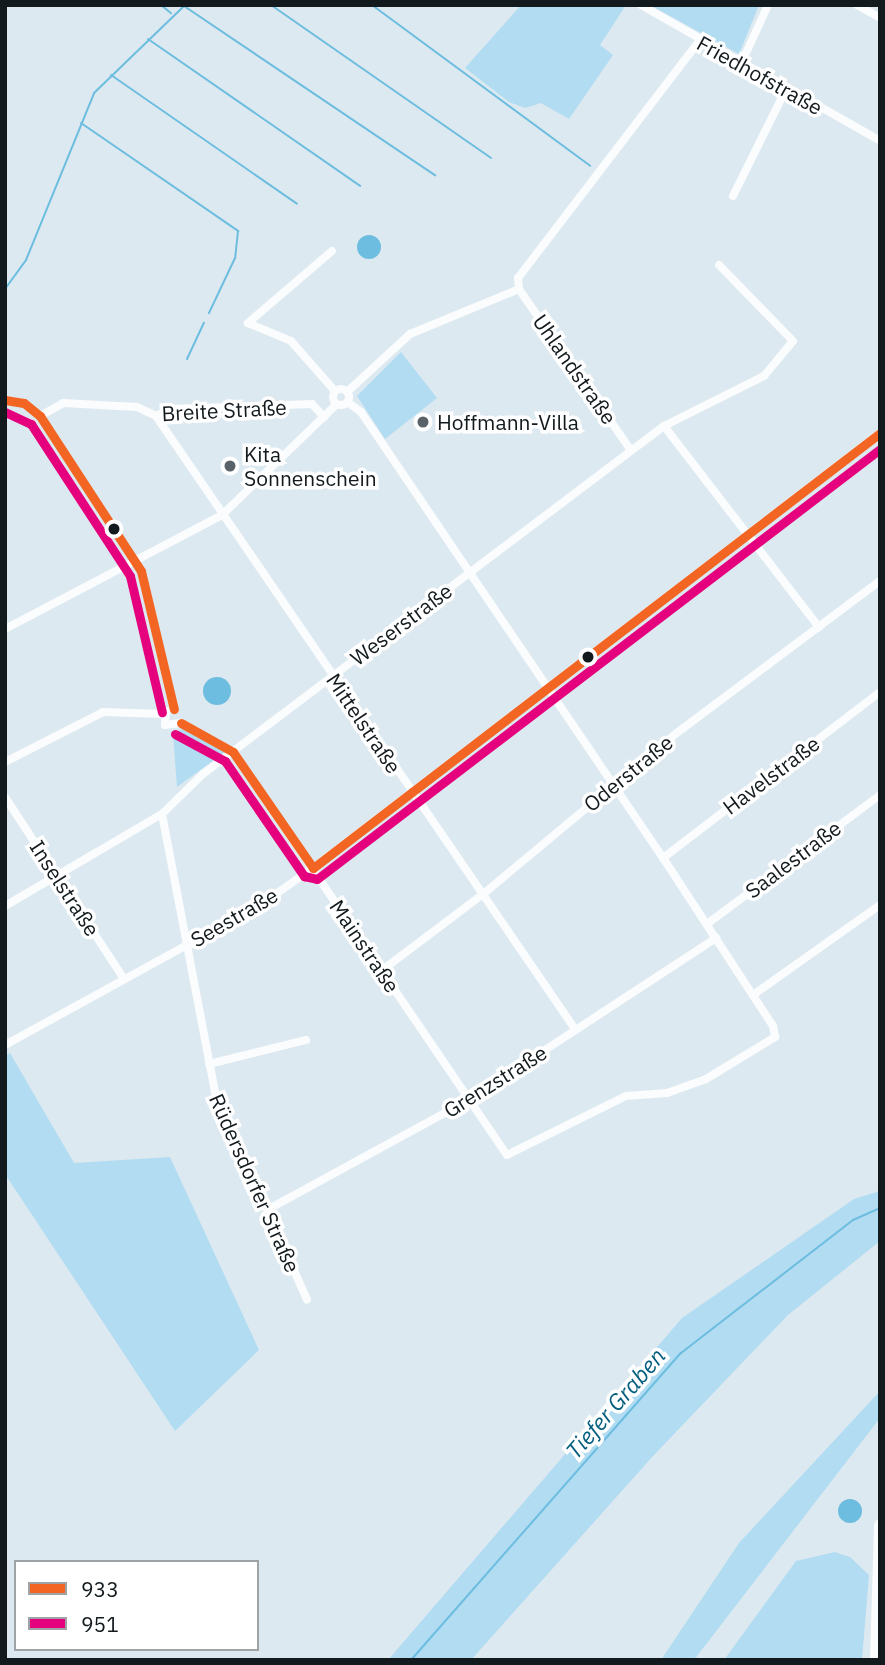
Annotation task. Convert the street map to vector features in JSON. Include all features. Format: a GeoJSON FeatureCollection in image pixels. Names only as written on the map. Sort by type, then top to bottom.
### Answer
{"type":"FeatureCollection","features":[{"type":"Feature","properties":{"kind":"main road"},"geometry":{"type":"LineString","coordinates":[[876,1660],[880,1525]]}},
{"type":"Feature","properties":{"kind":"street","name":"Friedhofstraße"},"geometry":{"type":"LineString","coordinates":[[641,5],[699,41],[880,141]]}},
{"type":"Feature","properties":{"kind":"street"},"geometry":{"type":"LineString","coordinates":[[741,64],[768,5]]}},
{"type":"Feature","properties":{"kind":"street"},"geometry":{"type":"LineString","coordinates":[[857,5],[880,18]]}},
{"type":"Feature","properties":{"kind":"street"},"geometry":{"type":"LineString","coordinates":[[347,402],[347,392],[410,334],[519,289],[518,278],[699,41]]}},
{"type":"Feature","properties":{"kind":"street"},"geometry":{"type":"LineString","coordinates":[[733,196],[786,89]]}},
{"type":"Feature","properties":{"kind":"street"},"geometry":{"type":"LineString","coordinates":[[332,251],[248,323],[291,341],[335,391],[336,404]]}},
{"type":"Feature","properties":{"kind":"street","name":"Weserstraße"},"geometry":{"type":"LineString","coordinates":[[5,906],[162,814],[233,752],[630,449],[664,426],[755,383],[793,341],[719,265]]}},
{"type":"Feature","properties":{"kind":"street","name":"Uhlandstraße"},"geometry":{"type":"LineString","coordinates":[[519,289],[630,449]]}},
{"type":"Feature","properties":{"kind":"street"},"geometry":{"type":"LineString","coordinates":[[335,391],[347,392]]}},
{"type":"Feature","properties":{"kind":"street"},"geometry":{"type":"LineString","coordinates":[[5,400],[24,404],[40,416],[135,561],[174,693],[174,709]]}},
{"type":"Feature","properties":{"kind":"street"},"geometry":{"type":"LineString","coordinates":[[5,629],[222,514],[336,404],[347,402],[361,412],[753,995],[880,905]]}},
{"type":"Feature","properties":{"kind":"street","name":"Breite Straße"},"geometry":{"type":"LineString","coordinates":[[40,416],[64,403],[137,407],[156,416],[170,410],[312,404],[324,417]]}},
{"type":"Feature","properties":{"kind":"street","name":"Mittelstraße"},"geometry":{"type":"LineString","coordinates":[[156,416],[222,514],[251,548],[411,793],[575,1029]]}},
{"type":"Feature","properties":{"kind":"street"},"geometry":{"type":"LineString","coordinates":[[664,426],[819,627]]}},
{"type":"Feature","properties":{"kind":"street","name":"Seestraße"},"geometry":{"type":"LineString","coordinates":[[5,1045],[190,943],[313,868],[880,433]]}},
{"type":"Feature","properties":{"kind":"street","name":"Oderstraße"},"geometry":{"type":"LineString","coordinates":[[381,971],[482,895],[613,786],[880,581]]}},
{"type":"Feature","properties":{"kind":"street","name":"Havelstraße"},"geometry":{"type":"LineString","coordinates":[[663,858],[880,692]]}},
{"type":"Feature","properties":{"kind":"street"},"geometry":{"type":"LineString","coordinates":[[5,762],[103,712],[163,714],[174,709]]}},
{"type":"Feature","properties":{"kind":"street"},"geometry":{"type":"LineString","coordinates":[[174,709],[181,714],[181,723]]}},
{"type":"Feature","properties":{"kind":"street","name":"Mainstraße"},"geometry":{"type":"LineString","coordinates":[[163,714],[167,727],[181,723],[233,752],[467,1101],[507,1155],[626,1096],[674,1091],[706,1079],[777,1033],[753,995]]}},
{"type":"Feature","properties":{"kind":"street","name":"Saalestraße"},"geometry":{"type":"LineString","coordinates":[[707,924],[880,795]]}},
{"type":"Feature","properties":{"kind":"street","name":"Inselstraße"},"geometry":{"type":"LineString","coordinates":[[5,797],[124,979]]}},
{"type":"Feature","properties":{"kind":"street","name":"Rüdersdorfer Straße"},"geometry":{"type":"LineString","coordinates":[[162,814],[176,901],[190,943],[215,1092],[306,1300]]}},
{"type":"Feature","properties":{"kind":"street","name":"Grenzstraße"},"geometry":{"type":"LineString","coordinates":[[267,1210],[467,1101],[716,938]]}},
{"type":"Feature","properties":{"kind":"street","name":"Rüdersdorfer Straße"},"geometry":{"type":"LineString","coordinates":[[209,1064],[306,1040]]}},
{"type":"Feature","properties":{"kind":"shaded area"},"geometry":{"type":"Polygon","coordinates":[[[521,5],[626,5],[600,45],[613,55],[569,119],[541,103],[525,108],[509,102],[465,68],[521,5]]]}},
{"type":"Feature","properties":{"kind":"shaded area"},"geometry":{"type":"Polygon","coordinates":[[[650,5],[759,5],[739,54],[650,5]]]}},
{"type":"Feature","properties":{"kind":"shaded area"},"geometry":{"type":"Polygon","coordinates":[[[369,235],[378,238],[381,247],[378,256],[369,259],[360,256],[357,247],[360,238],[369,235]]]}},
{"type":"Feature","properties":{"kind":"shaded area"},"geometry":{"type":"Polygon","coordinates":[[[401,352],[437,398],[385,439],[357,396],[401,352]]]}},
{"type":"Feature","properties":{"kind":"shaded area"},"geometry":{"type":"Polygon","coordinates":[[[217,677],[227,681],[231,691],[227,701],[217,705],[207,701],[203,691],[207,681],[217,677]]]}},
{"type":"Feature","properties":{"kind":"shaded area"},"geometry":{"type":"Polygon","coordinates":[[[182,729],[225,752],[177,787],[173,734],[182,729]]]}},
{"type":"Feature","properties":{"kind":"shaded area"},"geometry":{"type":"Polygon","coordinates":[[[10,1053],[74,1163],[170,1157],[259,1350],[175,1431],[5,1174],[5,1056],[10,1053]]]}},
{"type":"Feature","properties":{"kind":"shaded area"},"geometry":{"type":"Polygon","coordinates":[[[880,1191],[880,1241],[788,1315],[653,1456],[471,1660],[388,1660],[682,1318],[854,1199],[880,1191]]]}},
{"type":"Feature","properties":{"kind":"shaded area"},"geometry":{"type":"Polygon","coordinates":[[[880,1391],[880,1418],[694,1660],[661,1660],[739,1543],[880,1391]]]}},
{"type":"Feature","properties":{"kind":"shaded area"},"geometry":{"type":"Polygon","coordinates":[[[850,1499],[858,1503],[862,1511],[858,1519],[850,1523],[842,1519],[838,1511],[842,1503],[850,1499]]]}},
{"type":"Feature","properties":{"kind":"shaded area"},"geometry":{"type":"Polygon","coordinates":[[[835,1552],[850,1557],[869,1575],[862,1660],[724,1660],[796,1561],[835,1552]]]}},
{"type":"Feature","properties":{"kind":"waterway"},"geometry":{"type":"LineString","coordinates":[[161,5],[171,13]]}},
{"type":"Feature","properties":{"kind":"waterway"},"geometry":{"type":"LineString","coordinates":[[5,289],[26,260],[94,93],[185,5]]}},
{"type":"Feature","properties":{"kind":"waterway"},"geometry":{"type":"LineString","coordinates":[[271,5],[491,158]]}},
{"type":"Feature","properties":{"kind":"waterway"},"geometry":{"type":"LineString","coordinates":[[372,5],[590,166]]}},
{"type":"Feature","properties":{"kind":"waterway"},"geometry":{"type":"LineString","coordinates":[[184,6],[435,175]]}},
{"type":"Feature","properties":{"kind":"waterway"},"geometry":{"type":"LineString","coordinates":[[148,39],[360,186]]}},
{"type":"Feature","properties":{"kind":"waterway"},"geometry":{"type":"LineString","coordinates":[[111,75],[297,204]]}},
{"type":"Feature","properties":{"kind":"waterway"},"geometry":{"type":"LineString","coordinates":[[81,123],[238,231],[235,258],[209,313]]}},
{"type":"Feature","properties":{"kind":"waterway"},"geometry":{"type":"LineString","coordinates":[[187,359],[204,323]]}},
{"type":"Feature","properties":{"kind":"waterway","name":"Tiefer Graben"},"geometry":{"type":"LineString","coordinates":[[411,1660],[681,1353],[853,1220],[880,1208]]}},
{"type":"Feature","properties":{"kind":"transit line","name":"933"},"geometry":{"type":"LineString","coordinates":[[5,400],[24,403],[40,416],[141,571],[174,709]]}},
{"type":"Feature","properties":{"kind":"transit line","name":"951"},"geometry":{"type":"LineString","coordinates":[[5,412],[31,424],[130,576],[162,712]]}},
{"type":"Feature","properties":{"kind":"transit line","name":"933"},"geometry":{"type":"LineString","coordinates":[[313,868],[880,433]]}},
{"type":"Feature","properties":{"kind":"transit line","name":"951"},"geometry":{"type":"LineString","coordinates":[[175,734],[225,761],[304,876],[317,879],[880,449]]}},
{"type":"Feature","properties":{"kind":"transit line","name":"933"},"geometry":{"type":"LineString","coordinates":[[181,723],[233,752],[313,868]]}},
{"type":"Feature","properties":{"kind":"place","name":"Hoffmann-Villa"},"geometry":{"type":"Point","coordinates":[423,422]}},
{"type":"Feature","properties":{"kind":"place","name":"Kita Sonnenschein"},"geometry":{"type":"Point","coordinates":[230,466]}}]}
